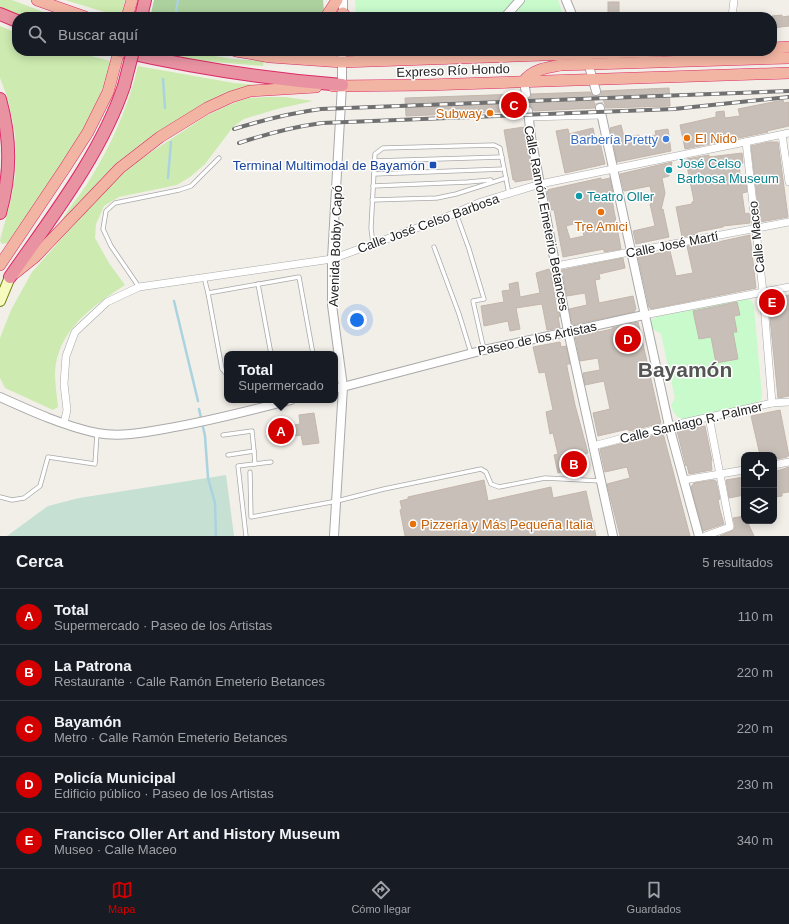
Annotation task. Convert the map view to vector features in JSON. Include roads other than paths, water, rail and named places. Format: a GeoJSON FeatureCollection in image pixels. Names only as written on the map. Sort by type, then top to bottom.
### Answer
{"type":"FeatureCollection","features":[{"type":"Feature","properties":{"kind":"highway"},"geometry":{"type":"LineString","coordinates":[[128,12],[132,0]]}},
{"type":"Feature","properties":{"kind":"highway"},"geometry":{"type":"LineString","coordinates":[[142,12],[145,0]]}},
{"type":"Feature","properties":{"kind":"highway"},"geometry":{"type":"LineString","coordinates":[[330,12],[338,0]]}},
{"type":"Feature","properties":{"kind":"highway"},"geometry":{"type":"LineString","coordinates":[[43,1],[72,12]]}},
{"type":"Feature","properties":{"kind":"highway"},"geometry":{"type":"LineString","coordinates":[[0,14],[12,19]]}},
{"type":"Feature","properties":{"kind":"highway"},"geometry":{"type":"LineString","coordinates":[[777,48],[789,47]]}},
{"type":"Feature","properties":{"kind":"highway"},"geometry":{"type":"LineString","coordinates":[[0,265],[66,168],[88,132],[108,92],[118,56]]}},
{"type":"Feature","properties":{"kind":"highway"},"geometry":{"type":"LineString","coordinates":[[5,276],[68,194],[90,158],[119,103],[132,56]]}},
{"type":"Feature","properties":{"kind":"highway","name":"Expreso Río Hondo"},"geometry":{"type":"LineString","coordinates":[[144,56],[208,69],[288,81],[342,85],[427,85],[593,80],[653,76],[789,73]]}},
{"type":"Feature","properties":{"kind":"highway","name":"Expreso Río Hondo"},"geometry":{"type":"LineString","coordinates":[[267,56],[342,56],[412,59],[586,56]]}},
{"type":"Feature","properties":{"kind":"highway"},"geometry":{"type":"LineString","coordinates":[[403,56],[412,59]]}},
{"type":"Feature","properties":{"kind":"highway"},"geometry":{"type":"LineString","coordinates":[[524,81],[528,75],[537,70],[561,65],[586,56],[716,59],[789,58]]}},
{"type":"Feature","properties":{"kind":"highway"},"geometry":{"type":"LineString","coordinates":[[5,276],[35,258],[120,168],[160,137],[207,108],[231,97],[250,91],[342,85]]}},
{"type":"Feature","properties":{"kind":"highway"},"geometry":{"type":"LineString","coordinates":[[0,99],[7,128],[9,148],[8,175],[0,213]]}},
{"type":"Feature","properties":{"kind":"highway"},"geometry":{"type":"LineString","coordinates":[[5,276],[21,233]]}},
{"type":"Feature","properties":{"kind":"main road"},"geometry":{"type":"LineString","coordinates":[[0,301],[5,276]]}},
{"type":"Feature","properties":{"kind":"street"},"geometry":{"type":"LineString","coordinates":[[343,0],[344,12]]}},
{"type":"Feature","properties":{"kind":"street"},"geometry":{"type":"LineString","coordinates":[[509,12],[520,0]]}},
{"type":"Feature","properties":{"kind":"street"},"geometry":{"type":"LineString","coordinates":[[566,0],[571,12]]}},
{"type":"Feature","properties":{"kind":"street"},"geometry":{"type":"LineString","coordinates":[[733,12],[734,0]]}},
{"type":"Feature","properties":{"kind":"street","name":"Avenida Bobby Capó"},"geometry":{"type":"LineString","coordinates":[[336,351],[332,305],[332,259],[342,85],[342,56]]}},
{"type":"Feature","properties":{"kind":"street"},"geometry":{"type":"LineString","coordinates":[[455,58],[459,56]]}},
{"type":"Feature","properties":{"kind":"street"},"geometry":{"type":"LineString","coordinates":[[586,56],[596,91]]}},
{"type":"Feature","properties":{"kind":"street"},"geometry":{"type":"LineString","coordinates":[[524,81],[526,94]]}},
{"type":"Feature","properties":{"kind":"street"},"geometry":{"type":"LineString","coordinates":[[528,114],[600,111],[644,315],[670,426],[699,536]]}},
{"type":"Feature","properties":{"kind":"street","name":"Calle Ramón Emeterio Betances"},"geometry":{"type":"LineString","coordinates":[[528,114],[531,137],[568,331],[614,536]]}},
{"type":"Feature","properties":{"kind":"street"},"geometry":{"type":"LineString","coordinates":[[786,134],[789,182]]}},
{"type":"Feature","properties":{"kind":"street","name":"Calle José Celso Barbosa"},"geometry":{"type":"LineString","coordinates":[[64,423],[67,410],[64,384],[66,356],[75,332],[107,302],[139,287],[332,259],[456,213],[481,202],[540,184],[786,134]]}},
{"type":"Feature","properties":{"kind":"street","name":"Calle Maceo"},"geometry":{"type":"LineString","coordinates":[[746,142],[763,292],[772,403]]}},
{"type":"Feature","properties":{"kind":"street","name":"Calle José Martí"},"geometry":{"type":"LineString","coordinates":[[556,266],[789,222]]}},
{"type":"Feature","properties":{"kind":"street","name":"Paseo de los Artistas"},"geometry":{"type":"LineString","coordinates":[[339,388],[471,353],[568,331],[789,288]]}},
{"type":"Feature","properties":{"kind":"street","name":"Avenida Bobby Capó"},"geometry":{"type":"LineString","coordinates":[[334,536],[337,501],[338,376]]}},
{"type":"Feature","properties":{"kind":"street"},"geometry":{"type":"LineString","coordinates":[[0,397],[26,409],[64,423],[97,433],[114,434],[143,433],[180,426],[232,415],[274,403]]}},
{"type":"Feature","properties":{"kind":"street","name":"Calle Santiago R. Palmer"},"geometry":{"type":"LineString","coordinates":[[593,446],[670,426],[772,403],[789,404]]}},
{"type":"Feature","properties":{"kind":"street"},"geometry":{"type":"LineString","coordinates":[[705,536],[730,526],[709,417]]}},
{"type":"Feature","properties":{"kind":"street"},"geometry":{"type":"LineString","coordinates":[[777,464],[789,462]]}},
{"type":"Feature","properties":{"kind":"street"},"geometry":{"type":"LineString","coordinates":[[684,480],[741,470]]}},
{"type":"Feature","properties":{"kind":"lane"},"geometry":{"type":"LineString","coordinates":[[374,244],[371,228],[374,161],[375,154],[383,148],[494,145],[500,148],[509,194]]}},
{"type":"Feature","properties":{"kind":"lane"},"geometry":{"type":"LineString","coordinates":[[374,161],[502,157]]}},
{"type":"Feature","properties":{"kind":"lane"},"geometry":{"type":"LineString","coordinates":[[139,287],[111,246],[102,229],[106,211],[115,203],[179,190],[191,186],[219,158]]}},
{"type":"Feature","properties":{"kind":"lane"},"geometry":{"type":"LineString","coordinates":[[374,174],[504,169]]}},
{"type":"Feature","properties":{"kind":"lane"},"geometry":{"type":"LineString","coordinates":[[373,186],[468,182],[506,178]]}},
{"type":"Feature","properties":{"kind":"lane"},"geometry":{"type":"LineString","coordinates":[[372,200],[437,198],[456,194],[506,178]]}},
{"type":"Feature","properties":{"kind":"lane"},"geometry":{"type":"LineString","coordinates":[[456,213],[469,249],[484,299],[473,302],[484,350]]}},
{"type":"Feature","properties":{"kind":"lane"},"geometry":{"type":"LineString","coordinates":[[434,247],[459,314],[471,353]]}},
{"type":"Feature","properties":{"kind":"lane"},"geometry":{"type":"LineString","coordinates":[[204,277],[222,369],[224,371]]}},
{"type":"Feature","properties":{"kind":"lane"},"geometry":{"type":"LineString","coordinates":[[208,293],[299,278],[312,351]]}},
{"type":"Feature","properties":{"kind":"lane"},"geometry":{"type":"LineString","coordinates":[[258,284],[270,351]]}},
{"type":"Feature","properties":{"kind":"lane"},"geometry":{"type":"LineString","coordinates":[[223,435],[252,431],[255,464]]}},
{"type":"Feature","properties":{"kind":"lane"},"geometry":{"type":"LineString","coordinates":[[0,496],[12,500],[24,498],[40,486],[48,457],[95,464],[97,433]]}},
{"type":"Feature","properties":{"kind":"lane"},"geometry":{"type":"LineString","coordinates":[[228,455],[254,450]]}},
{"type":"Feature","properties":{"kind":"lane"},"geometry":{"type":"LineString","coordinates":[[246,536],[238,466],[270,462]]}},
{"type":"Feature","properties":{"kind":"lane"},"geometry":{"type":"LineString","coordinates":[[250,472],[251,518],[337,501],[384,489],[481,469],[486,472],[491,484],[499,487],[546,478],[601,481]]}},
{"type":"Feature","properties":{"kind":"waterway"},"geometry":{"type":"LineString","coordinates":[[176,12],[178,0]]}},
{"type":"Feature","properties":{"kind":"waterway"},"geometry":{"type":"LineString","coordinates":[[163,79],[165,108]]}},
{"type":"Feature","properties":{"kind":"waterway"},"geometry":{"type":"LineString","coordinates":[[168,178],[171,142]]}},
{"type":"Feature","properties":{"kind":"waterway"},"geometry":{"type":"LineString","coordinates":[[174,301],[198,401]]}},
{"type":"Feature","properties":{"kind":"waterway"},"geometry":{"type":"LineString","coordinates":[[199,409],[205,436],[208,478],[215,503],[216,536]]}},
{"type":"Feature","properties":{"kind":"tunnel"},"geometry":{"type":"LineString","coordinates":[[596,91],[600,108]]}},
{"type":"Feature","properties":{"kind":"tunnel"},"geometry":{"type":"LineString","coordinates":[[526,94],[528,111]]}},
{"type":"Feature","properties":{"kind":"railway"},"geometry":{"type":"LineString","coordinates":[[234,129],[277,117],[321,109],[789,91]]}},
{"type":"Feature","properties":{"kind":"railway"},"geometry":{"type":"LineString","coordinates":[[239,143],[280,131],[322,123],[674,109],[789,97]]}},
{"type":"Feature","properties":{"kind":"place","name":"Bayamón"},"geometry":{"type":"Point","coordinates":[514,105]}},
{"type":"Feature","properties":{"kind":"place","name":"Subway"},"geometry":{"type":"Point","coordinates":[490,113]}},
{"type":"Feature","properties":{"kind":"place","name":"El Nido"},"geometry":{"type":"Point","coordinates":[687,138]}},
{"type":"Feature","properties":{"kind":"place","name":"Barbería Pretty"},"geometry":{"type":"Point","coordinates":[666,139]}},
{"type":"Feature","properties":{"kind":"place","name":"Terminal Multimodal de Bayamón"},"geometry":{"type":"Point","coordinates":[433,165]}},
{"type":"Feature","properties":{"kind":"place","name":"José Celso Barbosa Museum"},"geometry":{"type":"Point","coordinates":[669,170]}},
{"type":"Feature","properties":{"kind":"place","name":"Teatro Oller"},"geometry":{"type":"Point","coordinates":[579,196]}},
{"type":"Feature","properties":{"kind":"place","name":"Tre Amici"},"geometry":{"type":"Point","coordinates":[601,212]}},
{"type":"Feature","properties":{"kind":"place","name":"Francisco Oller Art and History Museum"},"geometry":{"type":"Point","coordinates":[772,302]}},
{"type":"Feature","properties":{"kind":"place","name":"Policía Municipal"},"geometry":{"type":"Point","coordinates":[628,339]}},
{"type":"Feature","properties":{"kind":"place","name":"Total"},"geometry":{"type":"Point","coordinates":[281,431]}},
{"type":"Feature","properties":{"kind":"place","name":"La Patrona"},"geometry":{"type":"Point","coordinates":[574,464]}},
{"type":"Feature","properties":{"kind":"place","name":"Pizzería y Más Pequeña Italia"},"geometry":{"type":"Point","coordinates":[413,524]}},
{"type":"Feature","properties":{"kind":"district","name":"Bayamón"},"geometry":{"type":"Point","coordinates":[685,370]}}]}
